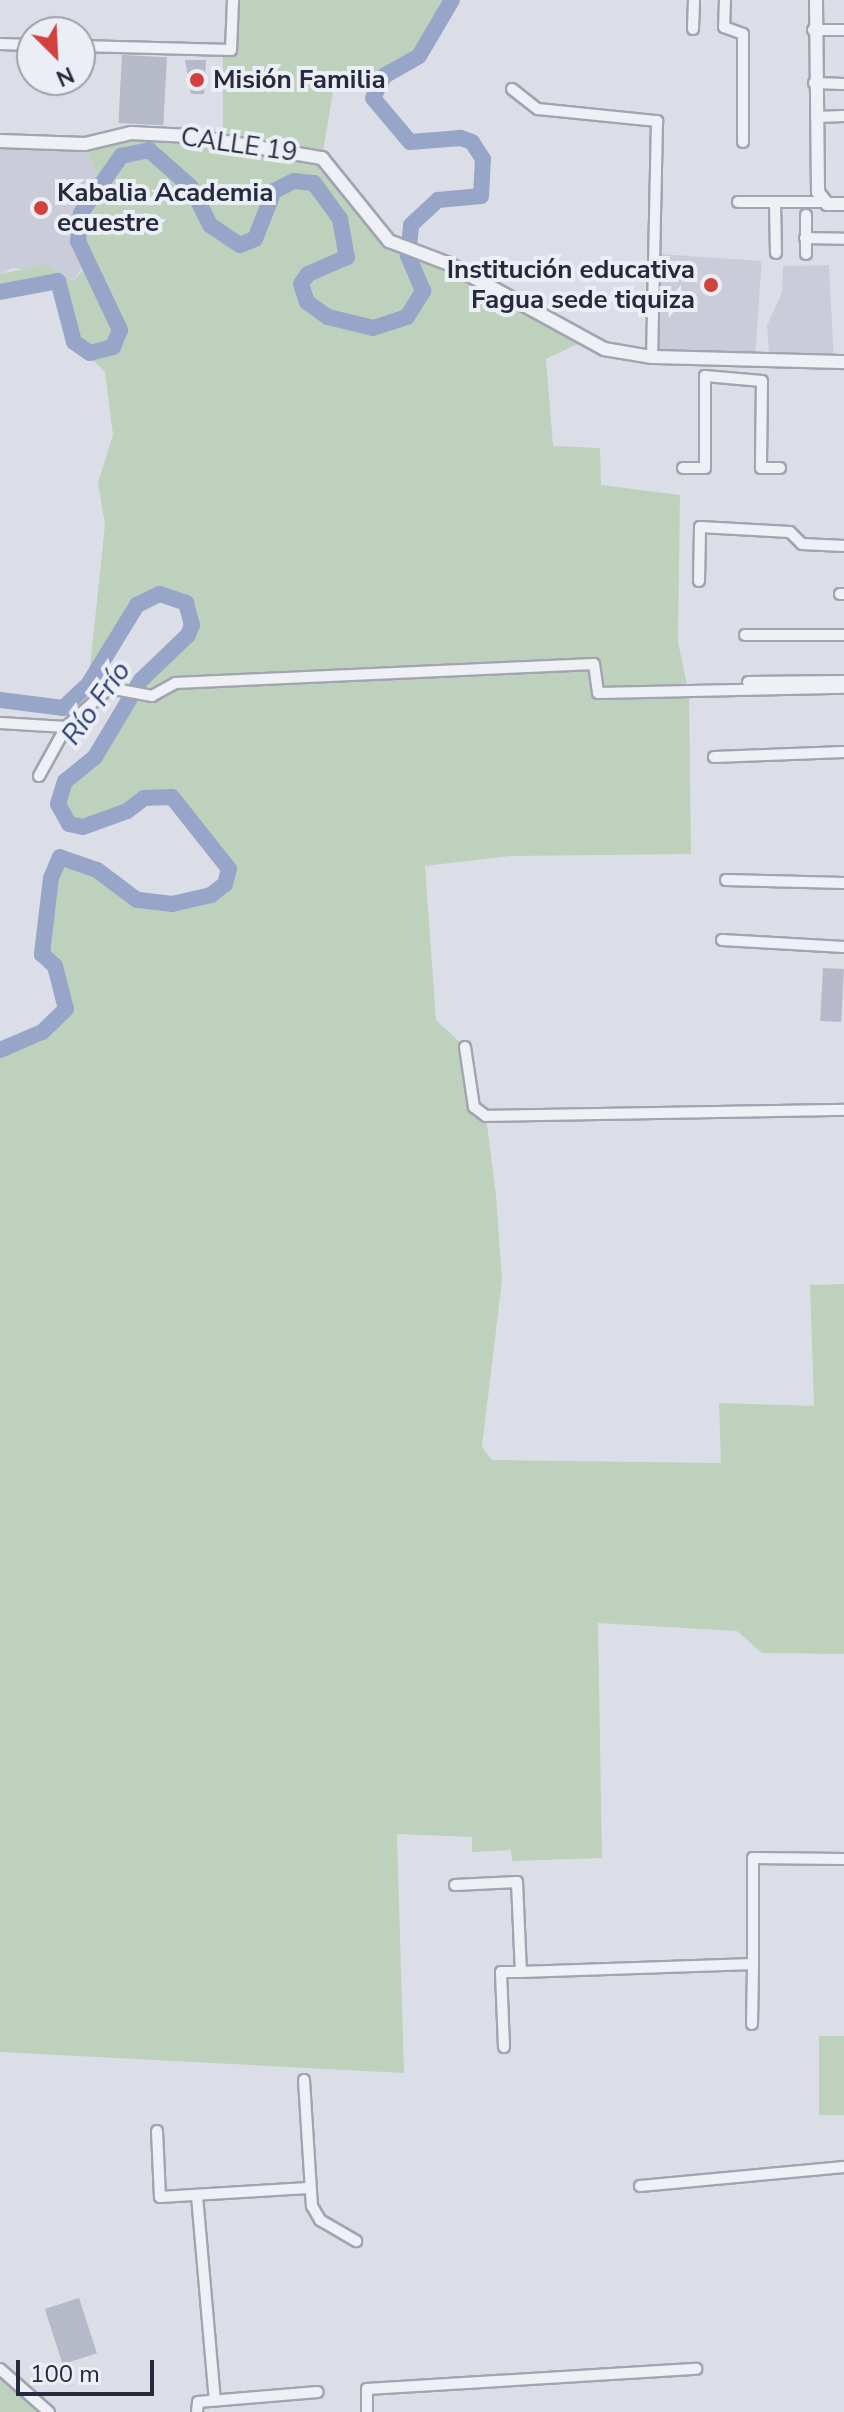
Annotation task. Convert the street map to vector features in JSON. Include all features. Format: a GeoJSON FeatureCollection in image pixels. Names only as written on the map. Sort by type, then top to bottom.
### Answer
{"type":"FeatureCollection","features":[{"type":"Feature","properties":{"kind":"street"},"geometry":{"type":"LineString","coordinates":[[96,46],[231,50],[233,0]]}},
{"type":"Feature","properties":{"kind":"street"},"geometry":{"type":"LineString","coordinates":[[693,29],[694,0]]}},
{"type":"Feature","properties":{"kind":"street"},"geometry":{"type":"LineString","coordinates":[[725,0],[724,27],[743,34],[743,142]]}},
{"type":"Feature","properties":{"kind":"street"},"geometry":{"type":"LineString","coordinates":[[816,0],[814,83],[823,202]]}},
{"type":"Feature","properties":{"kind":"street"},"geometry":{"type":"LineString","coordinates":[[813,30],[844,30]]}},
{"type":"Feature","properties":{"kind":"street"},"geometry":{"type":"LineString","coordinates":[[814,83],[844,84]]}},
{"type":"Feature","properties":{"kind":"street"},"geometry":{"type":"LineString","coordinates":[[512,89],[538,109],[657,121],[652,357]]}},
{"type":"Feature","properties":{"kind":"street"},"geometry":{"type":"LineString","coordinates":[[816,117],[844,116]]}},
{"type":"Feature","properties":{"kind":"street","name":"CALLE 19"},"geometry":{"type":"LineString","coordinates":[[0,141],[100,144],[131,133],[190,136],[322,158],[396,245],[425,252],[584,341],[652,357],[844,362]]}},
{"type":"Feature","properties":{"kind":"street"},"geometry":{"type":"LineString","coordinates":[[738,202],[844,204]]}},
{"type":"Feature","properties":{"kind":"street"},"geometry":{"type":"LineString","coordinates":[[775,202],[776,253]]}},
{"type":"Feature","properties":{"kind":"street"},"geometry":{"type":"LineString","coordinates":[[806,215],[806,254]]}},
{"type":"Feature","properties":{"kind":"street"},"geometry":{"type":"LineString","coordinates":[[805,238],[844,239]]}},
{"type":"Feature","properties":{"kind":"street"},"geometry":{"type":"LineString","coordinates":[[739,379],[741,360]]}},
{"type":"Feature","properties":{"kind":"street"},"geometry":{"type":"LineString","coordinates":[[683,468],[705,468],[705,376],[762,381],[761,468],[780,468]]}},
{"type":"Feature","properties":{"kind":"street"},"geometry":{"type":"LineString","coordinates":[[699,581],[700,527],[790,532],[802,544],[844,546]]}},
{"type":"Feature","properties":{"kind":"street"},"geometry":{"type":"LineString","coordinates":[[745,635],[844,635]]}},
{"type":"Feature","properties":{"kind":"street"},"geometry":{"type":"LineString","coordinates":[[39,776],[66,727],[109,688],[122,688],[139,695],[175,683],[594,664],[598,693],[844,688]]}},
{"type":"Feature","properties":{"kind":"street"},"geometry":{"type":"LineString","coordinates":[[748,682],[844,681]]}},
{"type":"Feature","properties":{"kind":"street"},"geometry":{"type":"LineString","coordinates":[[0,723],[66,727]]}},
{"type":"Feature","properties":{"kind":"street"},"geometry":{"type":"LineString","coordinates":[[714,757],[844,752]]}},
{"type":"Feature","properties":{"kind":"street"},"geometry":{"type":"LineString","coordinates":[[726,880],[844,883]]}},
{"type":"Feature","properties":{"kind":"street"},"geometry":{"type":"LineString","coordinates":[[722,940],[844,947]]}},
{"type":"Feature","properties":{"kind":"street"},"geometry":{"type":"LineString","coordinates":[[465,1047],[474,1107],[486,1116],[844,1110]]}},
{"type":"Feature","properties":{"kind":"street"},"geometry":{"type":"LineString","coordinates":[[752,2024],[753,1858],[844,1859]]}},
{"type":"Feature","properties":{"kind":"street"},"geometry":{"type":"LineString","coordinates":[[455,1885],[517,1882],[521,1972]]}},
{"type":"Feature","properties":{"kind":"street"},"geometry":{"type":"LineString","coordinates":[[504,2047],[501,1972],[753,1964]]}},
{"type":"Feature","properties":{"kind":"street"},"geometry":{"type":"LineString","coordinates":[[304,2080],[308,2188],[320,2220],[356,2241]]}},
{"type":"Feature","properties":{"kind":"street"},"geometry":{"type":"LineString","coordinates":[[157,2131],[160,2197],[308,2188]]}},
{"type":"Feature","properties":{"kind":"street"},"geometry":{"type":"LineString","coordinates":[[640,2186],[844,2167]]}},
{"type":"Feature","properties":{"kind":"street"},"geometry":{"type":"LineString","coordinates":[[197,2196],[215,2400]]}},
{"type":"Feature","properties":{"kind":"street"},"geometry":{"type":"LineString","coordinates":[[0,2369],[49,2412]]}},
{"type":"Feature","properties":{"kind":"street"},"geometry":{"type":"LineString","coordinates":[[367,2412],[367,2389],[696,2369]]}},
{"type":"Feature","properties":{"kind":"street"},"geometry":{"type":"LineString","coordinates":[[197,2412],[198,2402],[318,2392]]}},
{"type":"Feature","properties":{"kind":"street"},"geometry":{"type":"LineString","coordinates":[[256,2397],[256,2412]]}},
{"type":"Feature","properties":{"kind":"shaded area","name":"Kabalia Academia ecuestre"},"geometry":{"type":"Polygon","coordinates":[[[0,141],[85,144],[99,181],[84,204],[78,241],[88,259],[73,281],[64,274],[13,268],[0,274],[0,141]]]}},
{"type":"Feature","properties":{"kind":"shaded area","name":"Institución educativa Fagua sede tiquiza"},"geometry":{"type":"Polygon","coordinates":[[[660,254],[762,261],[755,357],[653,350],[660,254]]]}},
{"type":"Feature","properties":{"kind":"shaded area"},"geometry":{"type":"Polygon","coordinates":[[[829,265],[834,360],[769,354],[767,326],[782,292],[783,266],[829,265]]]}},
{"type":"Feature","properties":{"kind":"green space"},"geometry":{"type":"Polygon","coordinates":[[[233,0],[452,0],[415,62],[393,69],[376,87],[333,92],[322,158],[378,230],[584,341],[546,359],[553,446],[600,448],[601,485],[680,495],[678,642],[689,694],[691,854],[510,856],[425,866],[436,1020],[465,1047],[474,1107],[486,1116],[496,1195],[502,1280],[482,1447],[492,1460],[721,1463],[719,1403],[814,1406],[810,1285],[844,1284],[844,1654],[762,1653],[737,1631],[598,1623],[602,1858],[512,1861],[511,1850],[472,1852],[472,1837],[397,1834],[404,2073],[0,2052],[0,1050],[42,1032],[66,1009],[55,966],[42,954],[51,878],[60,857],[97,870],[137,900],[172,904],[211,895],[225,884],[228,869],[172,797],[144,798],[127,811],[83,827],[62,815],[58,804],[65,781],[95,757],[141,680],[192,625],[186,604],[160,594],[148,597],[121,627],[88,685],[105,525],[98,482],[113,435],[105,372],[74,342],[58,281],[0,292],[0,274],[47,264],[73,281],[81,272],[87,259],[78,241],[81,213],[99,181],[85,144],[123,134],[223,141],[223,50],[230,50],[233,0]]]}},
{"type":"Feature","properties":{"kind":"green space"},"geometry":{"type":"Polygon","coordinates":[[[819,2036],[844,2036],[844,2115],[819,2115],[819,2036]]]}},
{"type":"Feature","properties":{"kind":"green space"},"geometry":{"type":"Polygon","coordinates":[[[0,2369],[49,2412],[0,2412],[0,2369]]]}},
{"type":"Feature","properties":{"kind":"building"},"geometry":{"type":"Polygon","coordinates":[[[122,55],[167,57],[163,125],[118,123],[122,55]]]}},
{"type":"Feature","properties":{"kind":"building","name":"Misión Familia"},"geometry":{"type":"Polygon","coordinates":[[[185,60],[206,60],[204,94],[191,94],[185,60]]]}},
{"type":"Feature","properties":{"kind":"building"},"geometry":{"type":"Polygon","coordinates":[[[823,968],[844,969],[841,1022],[820,1021],[823,968]]]}},
{"type":"Feature","properties":{"kind":"building"},"geometry":{"type":"Polygon","coordinates":[[[79,2298],[97,2353],[63,2364],[45,2309],[79,2298]]]}},
{"type":"Feature","properties":{"kind":"waterway","name":"Río Frío"},"geometry":{"type":"LineString","coordinates":[[0,292],[58,281],[74,342],[90,353],[113,347],[120,330],[78,241],[81,213],[121,156],[149,150],[191,187],[210,225],[240,245],[255,239],[274,191],[294,181],[314,183],[340,219],[347,257],[308,274],[301,284],[307,302],[328,317],[373,328],[407,317],[423,291],[408,255],[411,225],[438,200],[481,196],[483,159],[472,142],[461,138],[410,142],[373,98],[384,76],[419,56],[452,0]]}},
{"type":"Feature","properties":{"kind":"waterway","name":"Río Frío"},"geometry":{"type":"LineString","coordinates":[[0,700],[63,708],[88,685],[137,605],[160,594],[186,603],[192,625],[188,635],[141,680],[95,757],[65,781],[58,804],[69,824],[83,827],[127,811],[144,798],[172,797],[229,869],[225,884],[211,895],[172,904],[137,900],[97,870],[60,857],[51,878],[42,954],[55,966],[66,1009],[42,1032],[0,1050]]}},
{"type":"Feature","properties":{"kind":"place","name":"Misión Familia"},"geometry":{"type":"Point","coordinates":[197,80]}},
{"type":"Feature","properties":{"kind":"place","name":"Kabalia Academia ecuestre"},"geometry":{"type":"Point","coordinates":[41,208]}},
{"type":"Feature","properties":{"kind":"place","name":"Institución educativa Fagua sede tiquiza"},"geometry":{"type":"Point","coordinates":[711,285]}}]}
